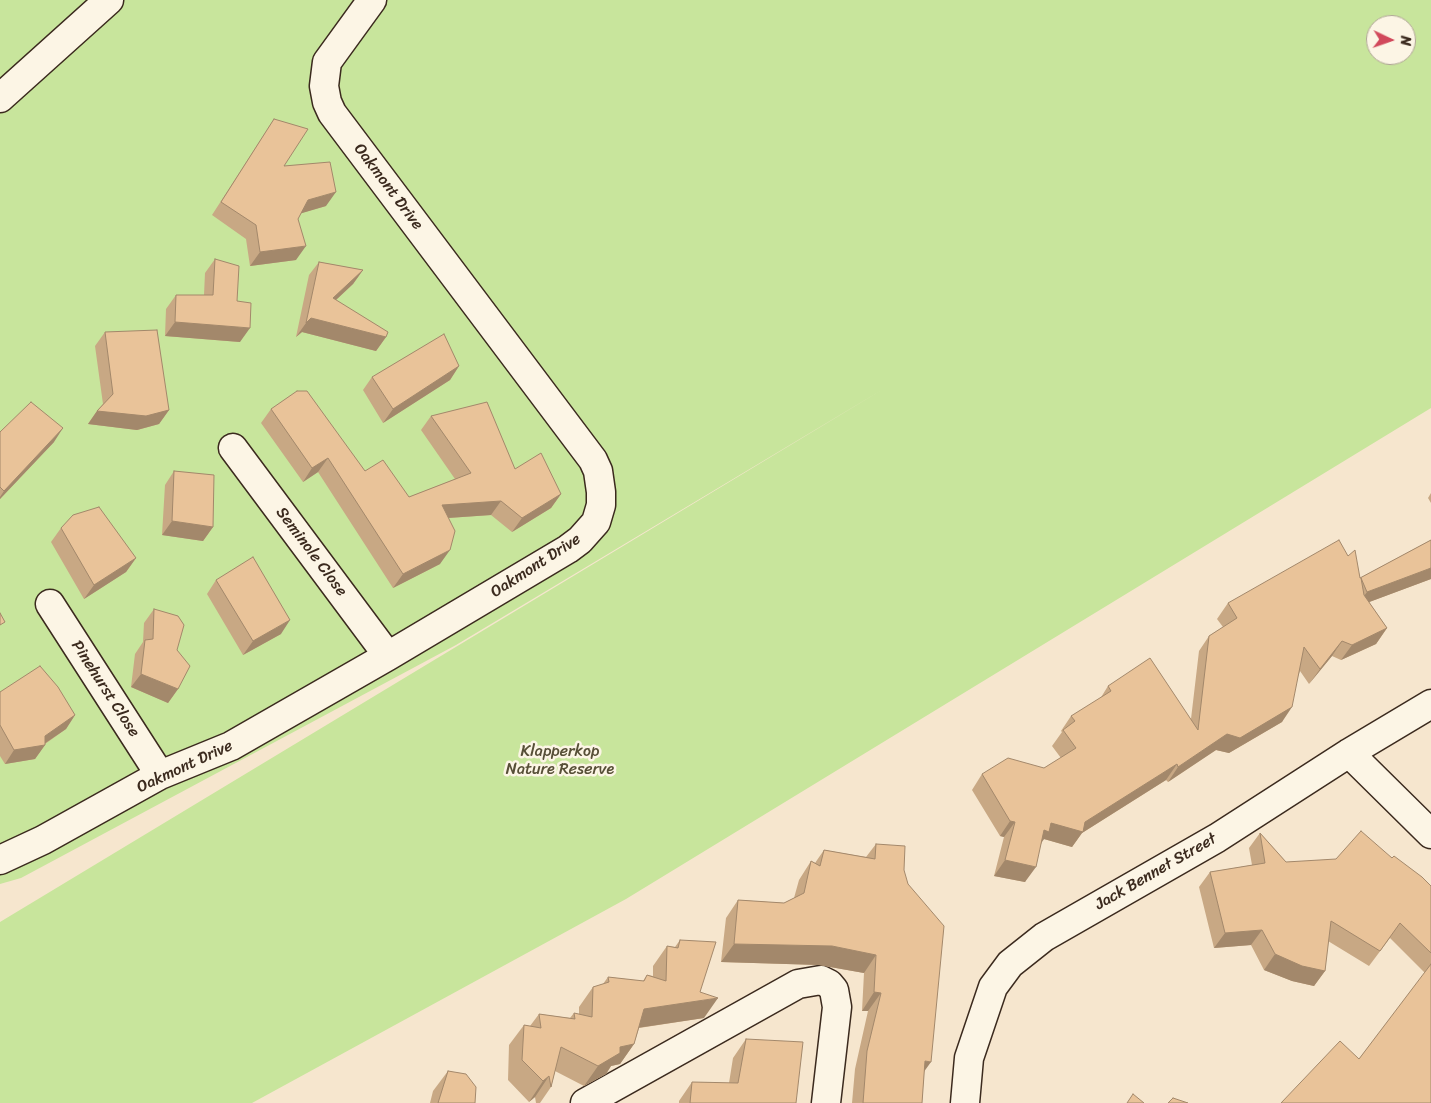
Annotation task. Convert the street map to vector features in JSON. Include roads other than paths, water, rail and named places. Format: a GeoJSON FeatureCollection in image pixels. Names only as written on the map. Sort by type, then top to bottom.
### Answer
{"type":"FeatureCollection","features":[{"type":"Feature","properties":{"kind":"street"},"geometry":{"type":"LineString","coordinates":[[0,98],[110,0]]}},
{"type":"Feature","properties":{"kind":"street","name":"Oakmont Drive"},"geometry":{"type":"LineString","coordinates":[[0,860],[43,840],[160,775],[231,746],[388,656],[580,540],[596,522],[601,505],[601,492],[598,470],[592,460],[332,113],[327,102],[324,86],[327,62],[337,45],[372,0]]}},
{"type":"Feature","properties":{"kind":"street","name":"Seminole Close"},"geometry":{"type":"LineString","coordinates":[[233,448],[388,656]]}},
{"type":"Feature","properties":{"kind":"street","name":"Pinehurst Close"},"geometry":{"type":"LineString","coordinates":[[50,604],[160,775]]}},
{"type":"Feature","properties":{"kind":"street","name":"Jack Bennet Street"},"geometry":{"type":"LineString","coordinates":[[966,1103],[969,1058],[993,987],[1010,964],[1044,937],[1217,838],[1349,753],[1431,704]]}},
{"type":"Feature","properties":{"kind":"street"},"geometry":{"type":"LineString","coordinates":[[1349,753],[1431,834]]}},
{"type":"Feature","properties":{"kind":"street"},"geometry":{"type":"LineString","coordinates":[[586,1103],[798,984],[821,980],[829,984],[834,990],[837,1007],[826,1103]]}},
{"type":"Feature","properties":{"kind":"park label","name":"Klapperkop Nature Reserve"},"geometry":{"type":"Point","coordinates":[560,761]}}]}
